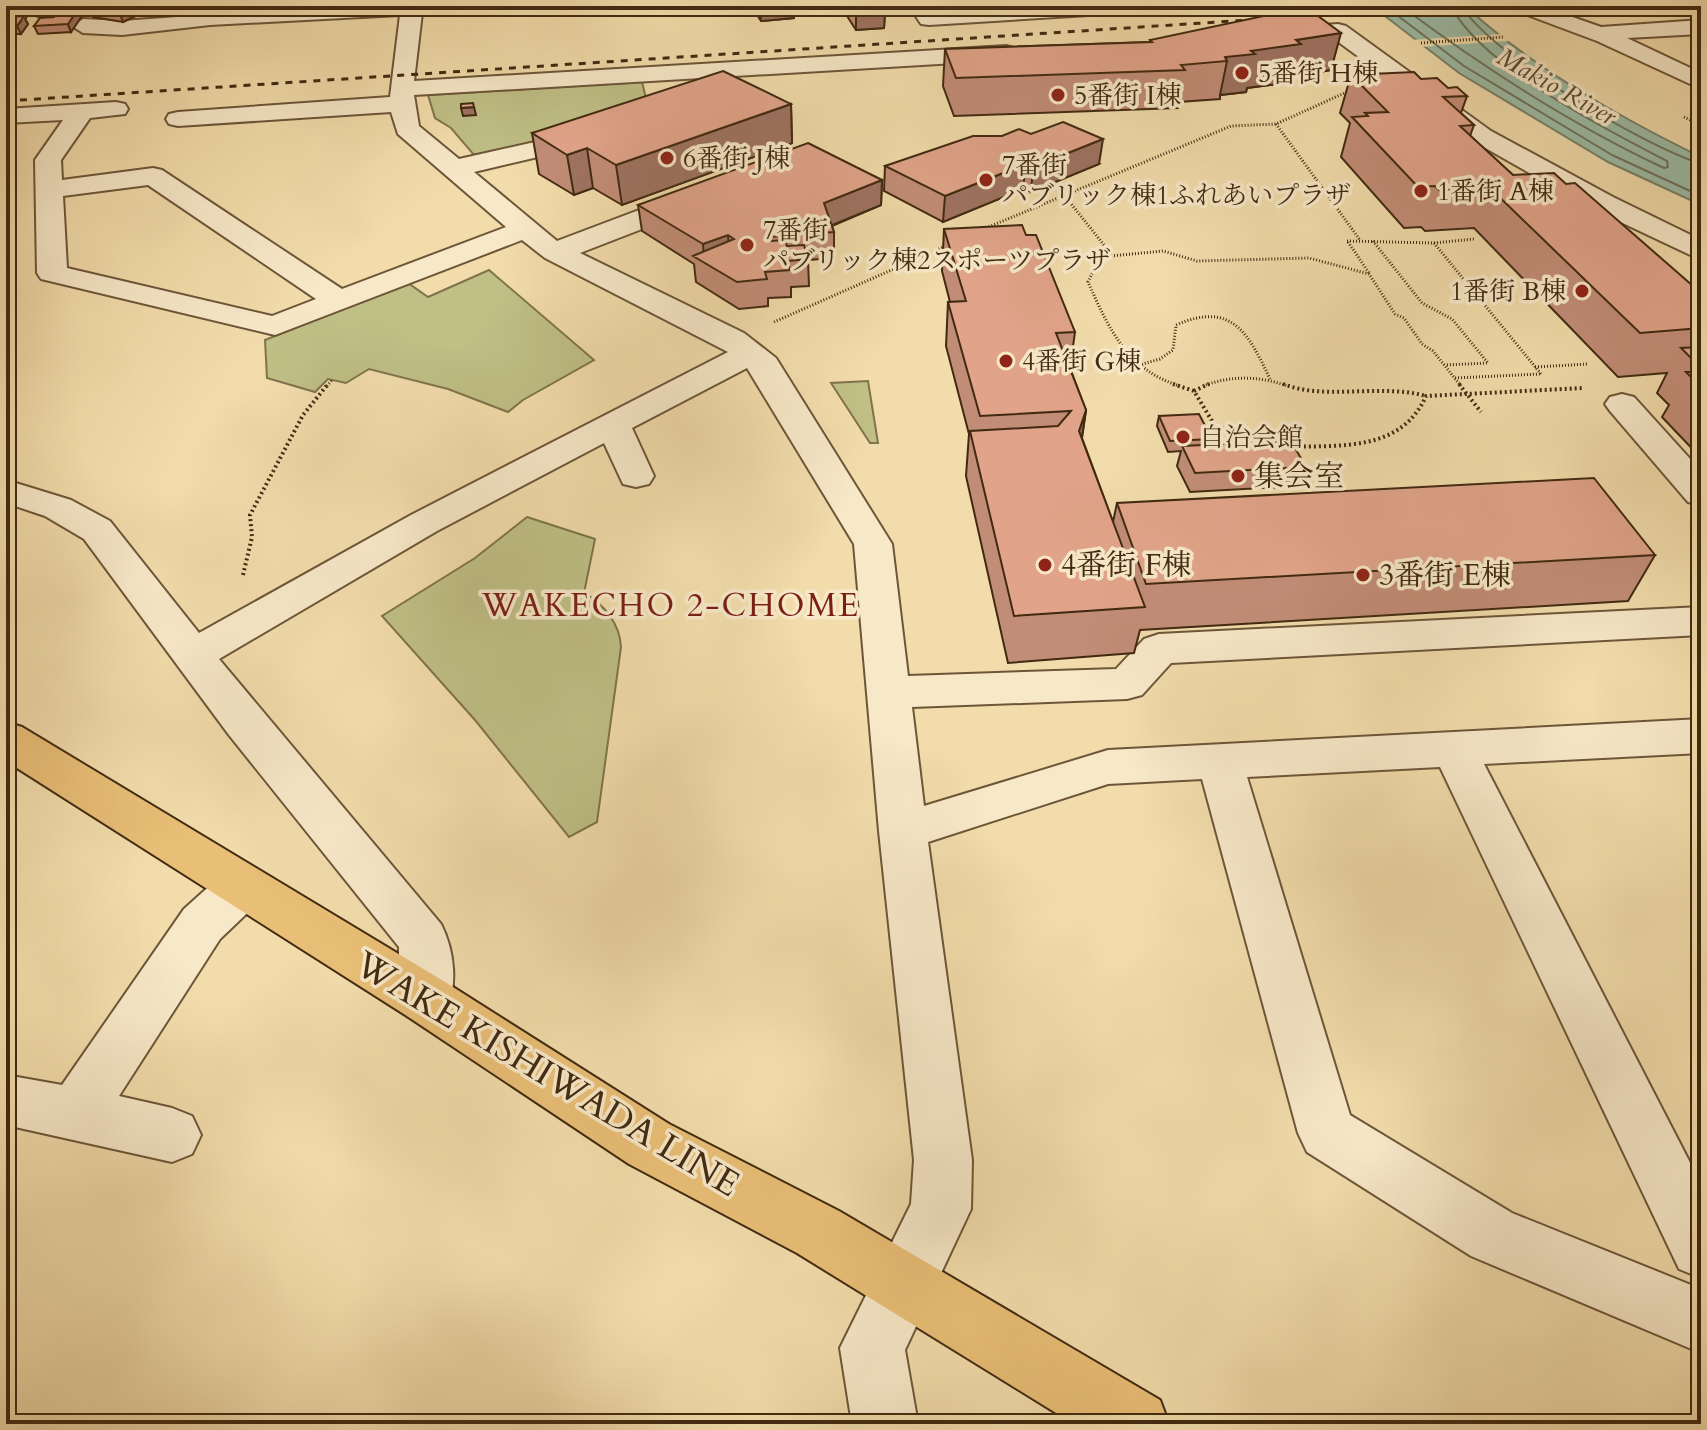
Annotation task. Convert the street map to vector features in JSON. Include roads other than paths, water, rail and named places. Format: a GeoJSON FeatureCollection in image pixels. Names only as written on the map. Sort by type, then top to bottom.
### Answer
{"type":"FeatureCollection","features":[{"type":"Feature","properties":{"kind":"main road","name":"WAKE KISHIWADA LINE"},"geometry":{"type":"LineString","coordinates":[[6,739],[426,999],[649,1144],[818,1232],[1136,1424]]}},
{"type":"Feature","properties":{"kind":"street"},"geometry":{"type":"LineString","coordinates":[[83,26],[122,28],[210,19],[441,6]]}},
{"type":"Feature","properties":{"kind":"street"},"geometry":{"type":"LineString","coordinates":[[802,6],[837,6]]}},
{"type":"Feature","properties":{"kind":"street"},"geometry":{"type":"LineString","coordinates":[[920,6],[929,19],[1137,6]]}},
{"type":"Feature","properties":{"kind":"street"},"geometry":{"type":"LineString","coordinates":[[1521,6],[1605,32],[1701,82]]}},
{"type":"Feature","properties":{"kind":"street"},"geometry":{"type":"LineString","coordinates":[[412,7],[401,97],[407,129],[540,241],[741,346],[764,365],[873,544],[903,831],[943,1160],[941,1209],[872,1348],[885,1424]]}},
{"type":"Feature","properties":{"kind":"street"},"geometry":{"type":"LineString","coordinates":[[1605,32],[1701,27]]}},
{"type":"Feature","properties":{"kind":"street"},"geometry":{"type":"LineString","coordinates":[[1260,36],[1338,31],[1482,136],[1603,203],[1701,251]]}},
{"type":"Feature","properties":{"kind":"street"},"geometry":{"type":"LineString","coordinates":[[178,119],[208,126],[401,97],[1027,52]]}},
{"type":"Feature","properties":{"kind":"street"},"geometry":{"type":"LineString","coordinates":[[6,116],[116,109]]}},
{"type":"Feature","properties":{"kind":"street"},"geometry":{"type":"LineString","coordinates":[[82,111],[48,160],[52,273],[275,326],[496,239],[540,241],[722,189]]}},
{"type":"Feature","properties":{"kind":"street"},"geometry":{"type":"LineString","coordinates":[[455,168],[619,131]]}},
{"type":"Feature","properties":{"kind":"street"},"geometry":{"type":"LineString","coordinates":[[49,190],[153,176],[339,301]]}},
{"type":"Feature","properties":{"kind":"street"},"geometry":{"type":"LineString","coordinates":[[192,656],[424,523],[613,425],[741,346]]}},
{"type":"Feature","properties":{"kind":"street"},"geometry":{"type":"LineString","coordinates":[[1622,404],[1701,494]]}},
{"type":"Feature","properties":{"kind":"street"},"geometry":{"type":"LineString","coordinates":[[613,425],[636,476]]}},
{"type":"Feature","properties":{"kind":"street"},"geometry":{"type":"LineString","coordinates":[[6,491],[58,508],[97,530],[192,656],[423,939],[427,958],[426,999]]}},
{"type":"Feature","properties":{"kind":"street"},"geometry":{"type":"LineString","coordinates":[[888,692],[1127,684],[1159,649],[1701,621]]}},
{"type":"Feature","properties":{"kind":"street"},"geometry":{"type":"LineString","coordinates":[[903,831],[1108,767],[1454,749],[1694,748]]}},
{"type":"Feature","properties":{"kind":"street"},"geometry":{"type":"LineString","coordinates":[[1454,749],[1701,1247]]}},
{"type":"Feature","properties":{"kind":"street"},"geometry":{"type":"LineString","coordinates":[[1220,762],[1327,1133],[1492,1235],[1701,1321]]}},
{"type":"Feature","properties":{"kind":"street"},"geometry":{"type":"LineString","coordinates":[[75,1114],[202,924],[243,886]]}},
{"type":"Feature","properties":{"kind":"street"},"geometry":{"type":"LineString","coordinates":[[9,1100],[172,1135]]}},
{"type":"Feature","properties":{"kind":"water","name":"Makio River"},"geometry":{"type":"Polygon","coordinates":[[[1372,6],[1465,6],[1548,71],[1639,125],[1701,157],[1701,205],[1608,162],[1459,73],[1372,6]]]}},
{"type":"Feature","properties":{"kind":"railway"},"geometry":{"type":"LineString","coordinates":[[1296,17],[1471,6]]}},
{"type":"Feature","properties":{"kind":"railway"},"geometry":{"type":"LineString","coordinates":[[1251,13],[1307,9]]}},
{"type":"Feature","properties":{"kind":"railway"},"geometry":{"type":"LineString","coordinates":[[6,101],[1264,19]]}},
{"type":"Feature","properties":{"kind":"place","name":"5番街 H棟"},"geometry":{"type":"Point","coordinates":[1242,73]}},
{"type":"Feature","properties":{"kind":"place","name":"5番街 I棟"},"geometry":{"type":"Point","coordinates":[1058,95]}},
{"type":"Feature","properties":{"kind":"place","name":"6番街 J棟"},"geometry":{"type":"Point","coordinates":[667,158]}},
{"type":"Feature","properties":{"kind":"place","name":"7番街 パブリック棟1ふれあいプラザ"},"geometry":{"type":"Point","coordinates":[986,180]}},
{"type":"Feature","properties":{"kind":"place","name":"1番街 A棟"},"geometry":{"type":"Point","coordinates":[1421,191]}},
{"type":"Feature","properties":{"kind":"place","name":"7番街 パブリック棟2スポーツプラザ"},"geometry":{"type":"Point","coordinates":[747,245]}},
{"type":"Feature","properties":{"kind":"place","name":"1番街 B棟"},"geometry":{"type":"Point","coordinates":[1582,291]}},
{"type":"Feature","properties":{"kind":"place","name":"4番街 G棟"},"geometry":{"type":"Point","coordinates":[1006,361]}},
{"type":"Feature","properties":{"kind":"place","name":"自治会館"},"geometry":{"type":"Point","coordinates":[1183,437]}},
{"type":"Feature","properties":{"kind":"place","name":"集会室"},"geometry":{"type":"Point","coordinates":[1238,476]}},
{"type":"Feature","properties":{"kind":"place","name":"4番街 F棟"},"geometry":{"type":"Point","coordinates":[1045,565]}},
{"type":"Feature","properties":{"kind":"place","name":"3番街 E棟"},"geometry":{"type":"Point","coordinates":[1363,575]}},
{"type":"Feature","properties":{"kind":"district","name":"WAKECHO 2-CHOME"},"geometry":{"type":"Point","coordinates":[671,605]}}]}
